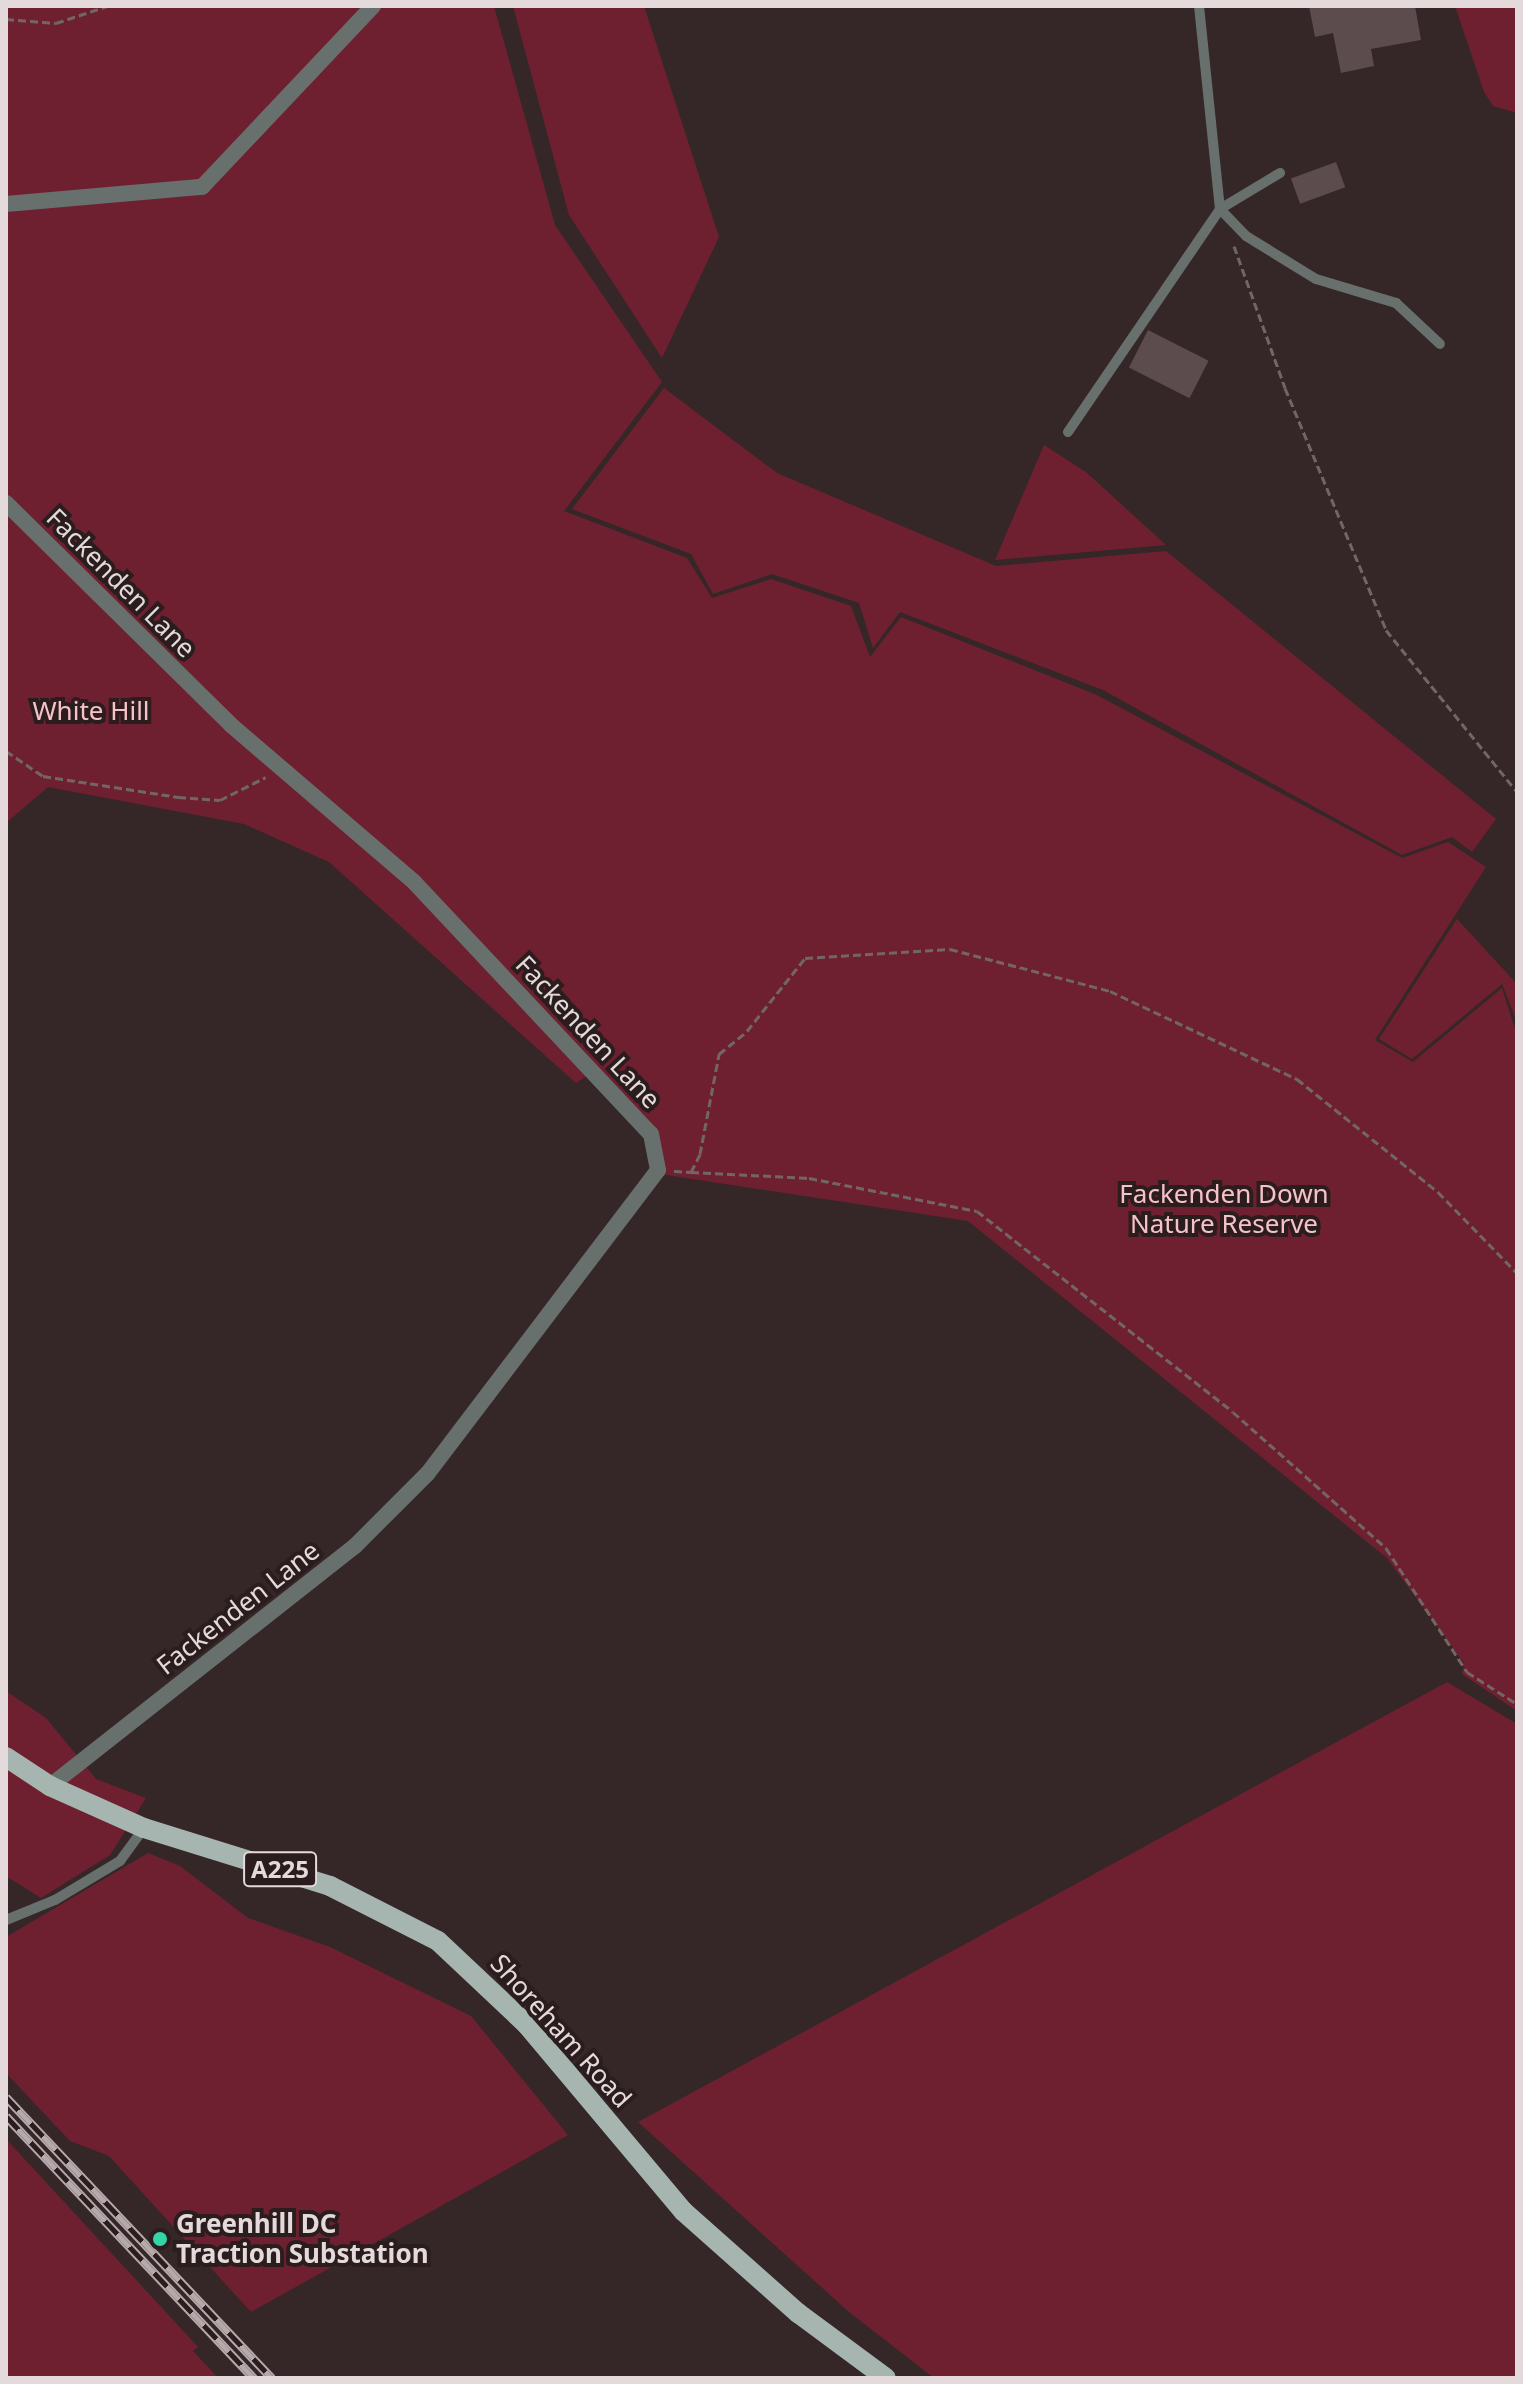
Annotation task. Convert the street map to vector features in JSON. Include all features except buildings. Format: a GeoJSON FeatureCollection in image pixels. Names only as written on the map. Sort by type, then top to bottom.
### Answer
{"type":"FeatureCollection","features":[{"type":"Feature","properties":{"kind":"main road","name":"Shoreham Road"},"geometry":{"type":"LineString","coordinates":[[6,1757],[50,1786],[144,1828],[330,1886],[438,1941],[527,2025],[692,2220],[798,2313],[886,2378]]}},
{"type":"Feature","properties":{"kind":"street"},"geometry":{"type":"LineString","coordinates":[[6,204],[202,187],[373,6]]}},
{"type":"Feature","properties":{"kind":"street","name":"Fackenden Lane"},"geometry":{"type":"LineString","coordinates":[[6,503],[277,765],[414,882],[651,1134],[658,1170],[427,1474],[355,1546],[50,1786]]}},
{"type":"Feature","properties":{"kind":"lane"},"geometry":{"type":"LineString","coordinates":[[1199,6],[1220,209],[1246,236],[1316,279],[1396,303],[1440,344]]}},
{"type":"Feature","properties":{"kind":"lane"},"geometry":{"type":"LineString","coordinates":[[1068,432],[1220,209],[1280,173]]}},
{"type":"Feature","properties":{"kind":"lane"},"geometry":{"type":"LineString","coordinates":[[6,1920],[55,1900],[120,1861],[144,1828]]}},
{"type":"Feature","properties":{"kind":"path"},"geometry":{"type":"LineString","coordinates":[[6,19],[56,23],[107,6]]}},
{"type":"Feature","properties":{"kind":"path"},"geometry":{"type":"LineString","coordinates":[[1231,238],[1285,388],[1386,630],[1517,792]]}},
{"type":"Feature","properties":{"kind":"path"},"geometry":{"type":"LineString","coordinates":[[6,751],[43,776],[220,800],[262,781],[277,765]]}},
{"type":"Feature","properties":{"kind":"path"},"geometry":{"type":"LineString","coordinates":[[691,1172],[719,1054],[747,1031],[805,958],[950,949],[1110,991],[1297,1079],[1438,1192],[1517,1273]]}},
{"type":"Feature","properties":{"kind":"path"},"geometry":{"type":"LineString","coordinates":[[658,1170],[809,1178],[977,1211],[1233,1412],[1386,1548],[1467,1672],[1517,1704]]}},
{"type":"Feature","properties":{"kind":"green space"},"geometry":{"type":"Polygon","coordinates":[[[6,6],[494,6],[555,225],[662,382],[564,511],[687,558],[712,598],[771,579],[851,606],[870,657],[901,617],[1097,695],[1402,858],[1448,842],[1486,867],[1375,1040],[1413,1062],[1502,988],[1517,1035],[1517,1711],[1462,1674],[1464,1663],[1387,1558],[968,1221],[666,1175],[654,1130],[595,1071],[576,1083],[329,862],[244,824],[48,787],[6,823],[6,6]]]}},
{"type":"Feature","properties":{"kind":"green space"},"geometry":{"type":"Polygon","coordinates":[[[513,6],[644,6],[719,237],[662,358],[569,215],[513,6]]]}},
{"type":"Feature","properties":{"kind":"green space"},"geometry":{"type":"Polygon","coordinates":[[[1455,6],[1517,6],[1517,113],[1493,106],[1484,92],[1455,6]]]}},
{"type":"Feature","properties":{"kind":"green space"},"geometry":{"type":"Polygon","coordinates":[[[664,388],[777,473],[996,566],[1166,551],[1496,819],[1472,852],[1452,837],[1402,855],[1103,690],[900,612],[873,648],[859,603],[772,574],[713,594],[691,554],[572,509],[664,388]]]}},
{"type":"Feature","properties":{"kind":"green space"},"geometry":{"type":"Polygon","coordinates":[[[1044,445],[1086,472],[1166,545],[995,560],[1044,445]]]}},
{"type":"Feature","properties":{"kind":"green space"},"geometry":{"type":"Polygon","coordinates":[[[1457,919],[1517,984],[1517,1022],[1502,984],[1412,1059],[1379,1039],[1457,919]]]}},
{"type":"Feature","properties":{"kind":"green space"},"geometry":{"type":"Polygon","coordinates":[[[1447,1682],[1517,1724],[1517,2378],[934,2378],[849,2312],[638,2122],[1447,1682]]]}},
{"type":"Feature","properties":{"kind":"green space"},"geometry":{"type":"Polygon","coordinates":[[[6,1691],[46,1718],[96,1779],[146,1798],[110,1855],[41,1898],[6,1876],[6,1691]]]}},
{"type":"Feature","properties":{"kind":"green space"},"geometry":{"type":"Polygon","coordinates":[[[148,1853],[180,1866],[248,1918],[330,1947],[471,2016],[568,2135],[251,2312],[109,2156],[70,2141],[6,2073],[6,1937],[148,1853]]]}},
{"type":"Feature","properties":{"kind":"green space"},"geometry":{"type":"Polygon","coordinates":[[[6,2139],[198,2347],[193,2351],[218,2378],[6,2378],[6,2139]]]}},
{"type":"Feature","properties":{"kind":"railway"},"geometry":{"type":"LineString","coordinates":[[6,2097],[272,2378]]}},
{"type":"Feature","properties":{"kind":"railway"},"geometry":{"type":"LineString","coordinates":[[6,2116],[254,2378]]}},
{"type":"Feature","properties":{"kind":"place","name":"Greenhill DC Traction Substation"},"geometry":{"type":"Point","coordinates":[160,2239]}},
{"type":"Feature","properties":{"kind":"park label","name":"White Hill"},"geometry":{"type":"Point","coordinates":[91,711]}},
{"type":"Feature","properties":{"kind":"park label","name":"Fackenden Down Nature Reserve"},"geometry":{"type":"Point","coordinates":[1224,1209]}}]}
